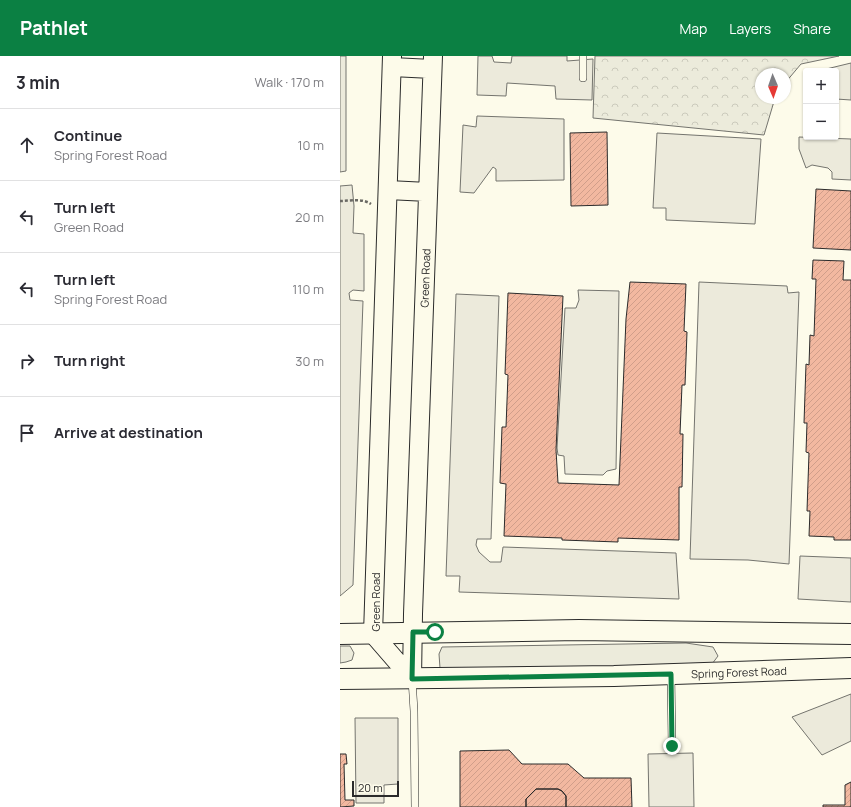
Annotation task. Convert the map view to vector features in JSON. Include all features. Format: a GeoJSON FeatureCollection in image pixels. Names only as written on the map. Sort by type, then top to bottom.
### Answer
{"type":"FeatureCollection","features":[{"type":"Feature","properties":{"kind":"main road"},"geometry":{"type":"LineString","coordinates":[[340,634],[579,630],[851,634]]}},
{"type":"Feature","properties":{"kind":"main road","name":"Spring Forest Road"},"geometry":{"type":"LineString","coordinates":[[340,679],[598,676],[851,668]]}},
{"type":"Feature","properties":{"kind":"street"},"geometry":{"type":"LineString","coordinates":[[392,62],[433,63]]}},
{"type":"Feature","properties":{"kind":"street","name":"Green Road"},"geometry":{"type":"LineString","coordinates":[[392,62],[373,634],[412,679]]}},
{"type":"Feature","properties":{"kind":"street","name":"Green Road"},"geometry":{"type":"LineString","coordinates":[[412,679],[433,63]]}},
{"type":"Feature","properties":{"kind":"street"},"geometry":{"type":"LineString","coordinates":[[388,190],[428,192]]}},
{"type":"Feature","properties":{"kind":"lane"},"geometry":{"type":"LineString","coordinates":[[583,78],[584,56]]}},
{"type":"Feature","properties":{"kind":"lane"},"geometry":{"type":"LineString","coordinates":[[671,674],[672,746]]}},
{"type":"Feature","properties":{"kind":"lane"},"geometry":{"type":"LineString","coordinates":[[412,679],[414,711],[415,807]]}},
{"type":"Feature","properties":{"kind":"path"},"geometry":{"type":"LineString","coordinates":[[340,201],[359,200],[367,202],[373,206],[373,208]]}},
{"type":"Feature","properties":{"kind":"green space"},"geometry":{"type":"Polygon","coordinates":[[[595,56],[839,56],[801,64],[791,76],[791,68],[755,68],[755,104],[773,104],[764,135],[593,118],[595,56]]]}},
{"type":"Feature","properties":{"kind":"green space"},"geometry":{"type":"Polygon","coordinates":[[[686,643],[713,647],[718,656],[712,664],[673,666],[440,668],[439,654],[442,647],[686,643]]]}},
{"type":"Feature","properties":{"kind":"green space"},"geometry":{"type":"Polygon","coordinates":[[[340,646],[350,646],[354,653],[352,660],[340,663],[340,646]]]}},
{"type":"Feature","properties":{"kind":"shaded area"},"geometry":{"type":"Polygon","coordinates":[[[340,56],[346,56],[346,171],[340,172],[340,56]]]}},
{"type":"Feature","properties":{"kind":"shaded area"},"geometry":{"type":"Polygon","coordinates":[[[478,56],[492,56],[494,62],[511,63],[512,56],[567,56],[567,61],[593,59],[592,100],[556,99],[555,86],[507,83],[506,96],[477,95],[478,56]]]}},
{"type":"Feature","properties":{"kind":"shaded area"},"geometry":{"type":"Polygon","coordinates":[[[851,63],[851,100],[839,99],[839,68],[830,68],[851,63]]]}},
{"type":"Feature","properties":{"kind":"shaded area"},"geometry":{"type":"Polygon","coordinates":[[[477,116],[564,119],[564,180],[496,181],[496,169],[493,167],[474,193],[460,192],[463,125],[476,127],[477,116]]]}},
{"type":"Feature","properties":{"kind":"shaded area"},"geometry":{"type":"Polygon","coordinates":[[[657,133],[761,139],[755,224],[666,220],[666,208],[653,208],[657,133]]]}},
{"type":"Feature","properties":{"kind":"shaded area"},"geometry":{"type":"Polygon","coordinates":[[[799,137],[803,137],[803,140],[851,139],[851,180],[832,179],[832,172],[828,168],[812,165],[806,168],[799,149],[799,137]]]}},
{"type":"Feature","properties":{"kind":"shaded area"},"geometry":{"type":"Polygon","coordinates":[[[352,185],[354,206],[353,233],[364,234],[364,291],[353,290],[349,293],[350,300],[363,301],[353,585],[340,596],[340,186],[352,185]]]}},
{"type":"Feature","properties":{"kind":"shaded area"},"geometry":{"type":"Polygon","coordinates":[[[699,282],[787,286],[788,293],[799,292],[789,564],[748,560],[690,559],[699,282]]]}},
{"type":"Feature","properties":{"kind":"shaded area"},"geometry":{"type":"Polygon","coordinates":[[[578,290],[619,291],[616,469],[607,471],[603,475],[565,474],[564,456],[558,455],[557,448],[565,308],[576,308],[579,300],[578,290]]]}},
{"type":"Feature","properties":{"kind":"shaded area"},"geometry":{"type":"Polygon","coordinates":[[[456,294],[499,296],[491,539],[477,539],[476,545],[479,552],[490,562],[501,562],[503,547],[676,553],[679,599],[459,592],[460,576],[446,576],[456,294]]]}},
{"type":"Feature","properties":{"kind":"shaded area"},"geometry":{"type":"Polygon","coordinates":[[[800,556],[851,558],[851,602],[798,599],[800,556]]]}},
{"type":"Feature","properties":{"kind":"shaded area"},"geometry":{"type":"Polygon","coordinates":[[[851,694],[851,741],[822,755],[792,717],[851,694]]]}},
{"type":"Feature","properties":{"kind":"shaded area"},"geometry":{"type":"Polygon","coordinates":[[[355,718],[398,718],[398,784],[384,785],[384,803],[356,803],[355,718]]]}},
{"type":"Feature","properties":{"kind":"shaded area"},"geometry":{"type":"Polygon","coordinates":[[[693,753],[694,807],[649,807],[648,754],[693,753]]]}},
{"type":"Feature","properties":{"kind":"building"},"geometry":{"type":"Polygon","coordinates":[[[607,132],[608,205],[571,206],[570,133],[607,132]]]}},
{"type":"Feature","properties":{"kind":"building"},"geometry":{"type":"Polygon","coordinates":[[[816,189],[851,191],[851,250],[813,248],[816,189]]]}},
{"type":"Feature","properties":{"kind":"building"},"geometry":{"type":"Polygon","coordinates":[[[813,260],[844,261],[843,280],[851,280],[851,540],[834,540],[834,537],[809,536],[810,511],[807,511],[809,453],[806,452],[807,423],[804,423],[806,364],[809,365],[810,335],[814,336],[816,279],[812,279],[813,260]]]}},
{"type":"Feature","properties":{"kind":"building"},"geometry":{"type":"Polygon","coordinates":[[[630,282],[686,284],[684,331],[687,332],[685,385],[682,385],[680,434],[683,434],[682,487],[679,487],[679,540],[618,538],[618,542],[504,536],[506,484],[500,483],[502,427],[506,427],[508,375],[505,374],[508,293],[563,296],[556,450],[558,483],[619,485],[626,319],[630,282]]]}},
{"type":"Feature","properties":{"kind":"building"},"geometry":{"type":"Polygon","coordinates":[[[509,750],[522,764],[568,764],[584,778],[631,778],[632,807],[566,807],[566,796],[562,791],[558,789],[536,789],[526,799],[526,807],[460,807],[460,751],[509,750]]]}},
{"type":"Feature","properties":{"kind":"building"},"geometry":{"type":"Polygon","coordinates":[[[340,754],[346,754],[347,764],[344,764],[345,800],[354,800],[354,806],[340,807],[340,754]]]}},
{"type":"Feature","properties":{"kind":"building"},"geometry":{"type":"Polygon","coordinates":[[[851,782],[851,807],[823,807],[823,805],[845,805],[845,785],[851,782]]]}},
{"type":"Feature","properties":{"kind":"building"},"geometry":{"type":"Polygon","coordinates":[[[536,789],[558,789],[562,791],[566,796],[566,807],[526,807],[526,799],[536,789]]]}},
{"type":"Feature","properties":{"kind":"route"},"geometry":{"type":"LineString","coordinates":[[435,632],[413,632],[412,679],[671,674],[672,746]]}}]}
